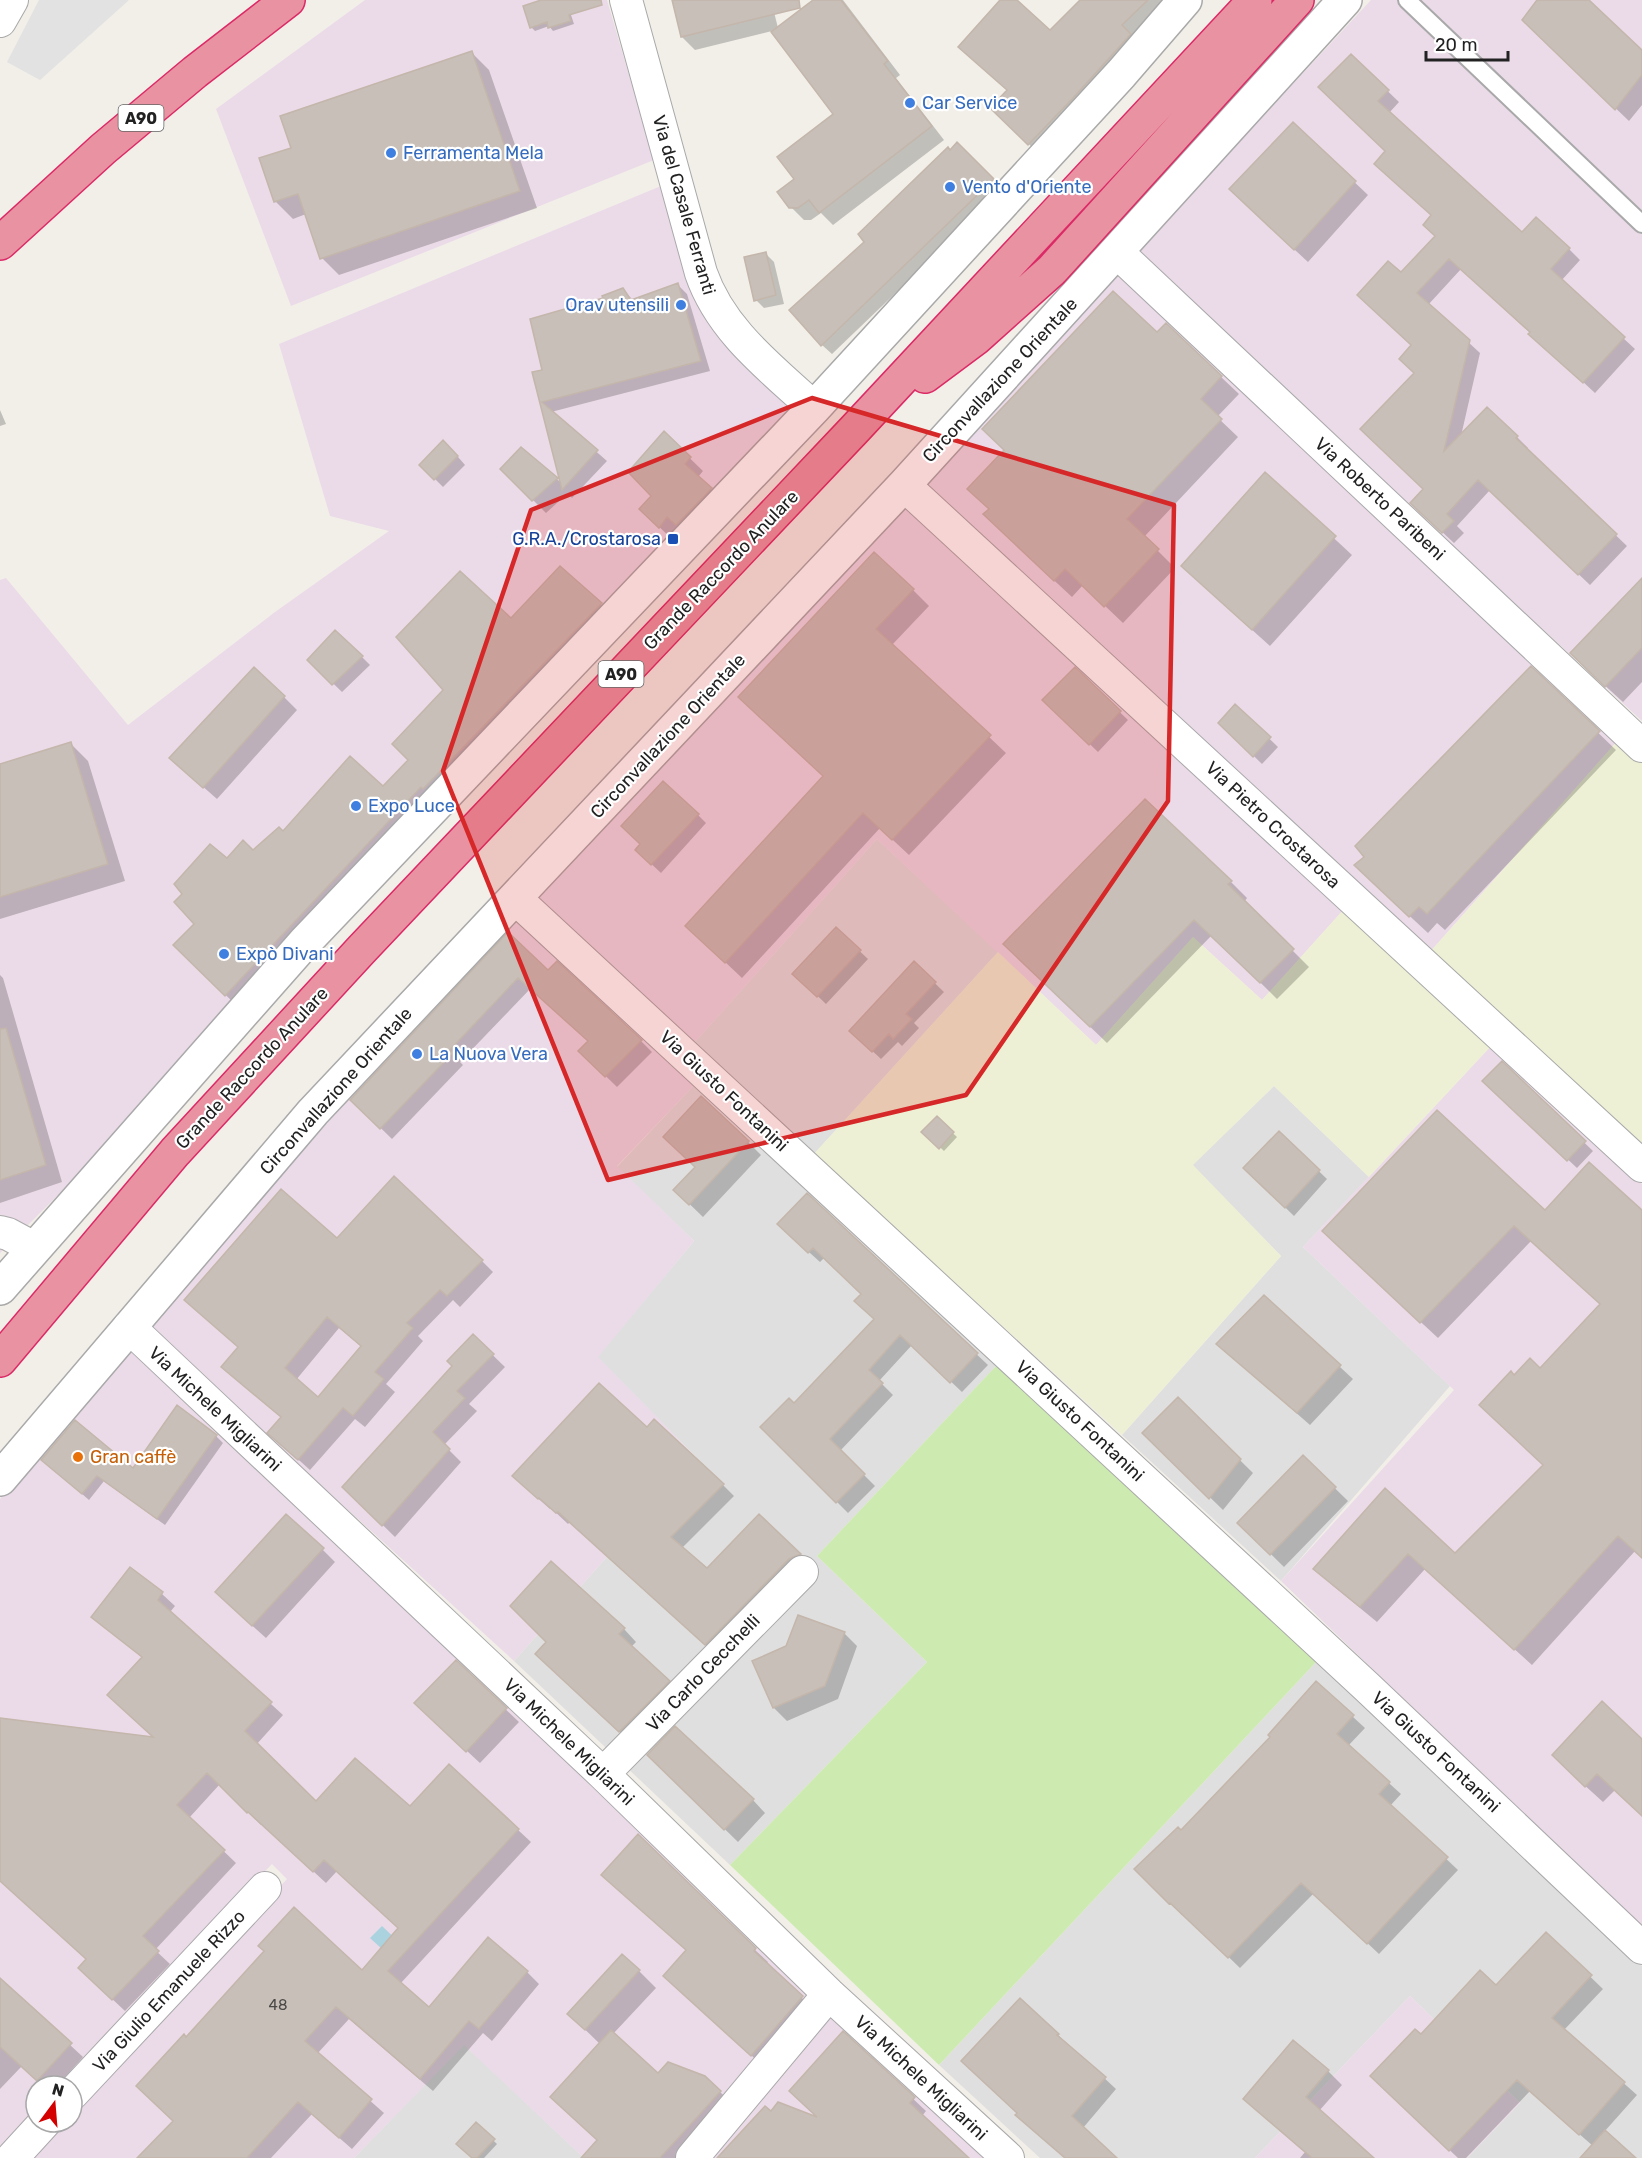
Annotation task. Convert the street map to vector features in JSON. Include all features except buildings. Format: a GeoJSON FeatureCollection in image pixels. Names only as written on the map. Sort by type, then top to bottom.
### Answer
{"type":"FeatureCollection","features":[{"type":"Feature","properties":{"kind":"highway","name":"A90"},"geometry":{"type":"LineString","coordinates":[[0,243],[111,142],[211,59],[288,0]]}},
{"type":"Feature","properties":{"kind":"highway","name":"Grande Raccordo Anulare"},"geometry":{"type":"LineString","coordinates":[[0,1360],[175,1152],[418,889],[854,430],[1255,0]]}},
{"type":"Feature","properties":{"kind":"highway"},"geometry":{"type":"LineString","coordinates":[[854,430],[976,338],[1032,289],[1297,0]]}},
{"type":"Feature","properties":{"kind":"street"},"geometry":{"type":"LineString","coordinates":[[0,21],[12,0]]}},
{"type":"Feature","properties":{"kind":"street","name":"Via del Casale Ferranti"},"geometry":{"type":"LineString","coordinates":[[626,0],[709,295],[717,311],[742,341],[814,408]]}},
{"type":"Feature","properties":{"kind":"street"},"geometry":{"type":"LineString","coordinates":[[0,1288],[305,942],[814,408],[1121,74],[1185,0]]}},
{"type":"Feature","properties":{"kind":"street","name":"Circonvallazione Orientale"},"geometry":{"type":"LineString","coordinates":[[0,1479],[313,1112],[904,485],[1345,0]]}},
{"type":"Feature","properties":{"kind":"street","name":"Via Roberto Paribeni"},"geometry":{"type":"LineString","coordinates":[[1117,252],[1642,746]]}},
{"type":"Feature","properties":{"kind":"street","name":"Via Pietro Crostarosa"},"geometry":{"type":"LineString","coordinates":[[904,485],[1642,1166]]}},
{"type":"Feature","properties":{"kind":"street","name":"Via Giusto Fontanini"},"geometry":{"type":"LineString","coordinates":[[515,898],[1367,1687],[1642,1948]]}},
{"type":"Feature","properties":{"kind":"street"},"geometry":{"type":"LineString","coordinates":[[0,1232],[34,1248]]}},
{"type":"Feature","properties":{"kind":"street","name":"Via Michele Migliarini"},"geometry":{"type":"LineString","coordinates":[[129,1327],[603,1774],[829,1994],[1008,2158]]}},
{"type":"Feature","properties":{"kind":"street","name":"Via Carlo Cecchelli"},"geometry":{"type":"LineString","coordinates":[[603,1774],[802,1572]]}},
{"type":"Feature","properties":{"kind":"street","name":"Via Giulio Emanuele Rizzo"},"geometry":{"type":"LineString","coordinates":[[84,2081],[265,1888]]}},
{"type":"Feature","properties":{"kind":"street"},"geometry":{"type":"LineString","coordinates":[[692,2158],[829,1994]]}},
{"type":"Feature","properties":{"kind":"street"},"geometry":{"type":"LineString","coordinates":[[12,2158],[34,2134]]}},
{"type":"Feature","properties":{"kind":"lane"},"geometry":{"type":"LineString","coordinates":[[1407,0],[1642,224]]}},
{"type":"Feature","properties":{"kind":"highlighted area"},"geometry":{"type":"Polygon","coordinates":[[[812,398],[1174,505],[1168,801],[966,1095],[608,1180],[443,771],[531,510],[812,398]]]}},
{"type":"Feature","properties":{"kind":"shaded area"},"geometry":{"type":"Polygon","coordinates":[[[39,0],[129,0],[40,80],[7,62],[39,0]]]}},
{"type":"Feature","properties":{"kind":"shaded area"},"geometry":{"type":"Polygon","coordinates":[[[365,0],[607,0],[654,160],[291,306],[216,109],[365,0]]]}},
{"type":"Feature","properties":{"kind":"shaded area"},"geometry":{"type":"Polygon","coordinates":[[[1371,0],[1642,0],[1642,721],[1136,253],[1371,0]]]}},
{"type":"Feature","properties":{"kind":"shaded area"},"geometry":{"type":"Polygon","coordinates":[[[661,186],[693,290],[797,403],[617,590],[73,1180],[0,1253],[0,580],[6,578],[128,725],[275,612],[389,531],[330,516],[279,344],[661,186]]]}},
{"type":"Feature","properties":{"kind":"shaded area"},"geometry":{"type":"Polygon","coordinates":[[[1119,272],[1620,738],[1430,952],[920,485],[1119,272]]]}},
{"type":"Feature","properties":{"kind":"shaded area"},"geometry":{"type":"Polygon","coordinates":[[[904,496],[1346,907],[1262,1000],[1193,937],[1096,1045],[877,839],[694,1043],[533,897],[904,496]]]}},
{"type":"Feature","properties":{"kind":"shaded area"},"geometry":{"type":"Polygon","coordinates":[[[877,839],[998,952],[814,1154],[694,1043],[877,839]]]}},
{"type":"Feature","properties":{"kind":"shaded area"},"geometry":{"type":"Polygon","coordinates":[[[513,913],[699,1080],[617,1166],[694,1241],[598,1357],[696,1457],[514,1661],[147,1327],[513,913]]]}},
{"type":"Feature","properties":{"kind":"shaded area"},"geometry":{"type":"Polygon","coordinates":[[[1491,1046],[1642,1184],[1642,1928],[1281,1581],[1454,1390],[1303,1247],[1491,1046]]]}},
{"type":"Feature","properties":{"kind":"shaded area"},"geometry":{"type":"Polygon","coordinates":[[[699,1080],[997,1365],[817,1556],[927,1662],[730,1865],[514,1661],[696,1457],[597,1357],[694,1241],[617,1167],[699,1080]]]}},
{"type":"Feature","properties":{"kind":"shaded area"},"geometry":{"type":"Polygon","coordinates":[[[1274,1086],[1369,1177],[1303,1247],[1450,1386],[1281,1581],[1122,1435],[1281,1256],[1192,1165],[1274,1086]]]}},
{"type":"Feature","properties":{"kind":"shaded area"},"geometry":{"type":"Polygon","coordinates":[[[129,1339],[816,1996],[679,2158],[584,2158],[464,2045],[354,2158],[26,2158],[49,2134],[84,2134],[84,2096],[287,1879],[272,1864],[71,2074],[24,2074],[24,2122],[0,2147],[0,1499],[129,1339]]]}},
{"type":"Feature","properties":{"kind":"shaded area"},"geometry":{"type":"Polygon","coordinates":[[[1317,1661],[1642,1966],[1642,2158],[1467,2158],[1520,2103],[1410,1996],[1255,2158],[1040,2158],[939,2065],[1317,1661]]]}},
{"type":"Feature","properties":{"kind":"shaded area"},"geometry":{"type":"Polygon","coordinates":[[[1410,1996],[1520,2103],[1467,2158],[1255,2158],[1410,1996]]]}},
{"type":"Feature","properties":{"kind":"shaded area"},"geometry":{"type":"Polygon","coordinates":[[[830,2008],[992,2158],[705,2158],[830,2008]]]}},
{"type":"Feature","properties":{"kind":"shaded area"},"geometry":{"type":"Polygon","coordinates":[[[464,2044],[584,2158],[354,2158],[464,2044]]]}},
{"type":"Feature","properties":{"kind":"green space"},"geometry":{"type":"Polygon","coordinates":[[[1620,738],[1642,759],[1642,1143],[1430,952],[1620,738]]]}},
{"type":"Feature","properties":{"kind":"green space"},"geometry":{"type":"Polygon","coordinates":[[[1346,907],[1491,1046],[1369,1177],[1274,1086],[1193,1165],[1281,1256],[1122,1435],[814,1154],[998,952],[1096,1045],[1193,937],[1262,1000],[1346,907]]]}},
{"type":"Feature","properties":{"kind":"green space"},"geometry":{"type":"Polygon","coordinates":[[[997,1365],[1317,1661],[939,2065],[730,1865],[927,1662],[817,1556],[997,1365]]]}},
{"type":"Feature","properties":{"kind":"water"},"geometry":{"type":"Polygon","coordinates":[[[382,1926],[405,1948],[394,1960],[370,1938],[382,1926]]]}},
{"type":"Feature","properties":{"kind":"place","name":"Car Service"},"geometry":{"type":"Point","coordinates":[910,103]}},
{"type":"Feature","properties":{"kind":"place","name":"Ferramenta Mela"},"geometry":{"type":"Point","coordinates":[391,153]}},
{"type":"Feature","properties":{"kind":"place","name":"Vento d'Oriente"},"geometry":{"type":"Point","coordinates":[950,187]}},
{"type":"Feature","properties":{"kind":"place","name":"Orav utensili"},"geometry":{"type":"Point","coordinates":[681,305]}},
{"type":"Feature","properties":{"kind":"place","name":"G.R.A./Crostarosa"},"geometry":{"type":"Point","coordinates":[673,539]}},
{"type":"Feature","properties":{"kind":"place","name":"Expo Luce"},"geometry":{"type":"Point","coordinates":[356,806]}},
{"type":"Feature","properties":{"kind":"place","name":"Expò Divani"},"geometry":{"type":"Point","coordinates":[224,954]}},
{"type":"Feature","properties":{"kind":"place","name":"La Nuova Vera"},"geometry":{"type":"Point","coordinates":[417,1054]}},
{"type":"Feature","properties":{"kind":"place","name":"Gran caffè"},"geometry":{"type":"Point","coordinates":[78,1457]}}]}
